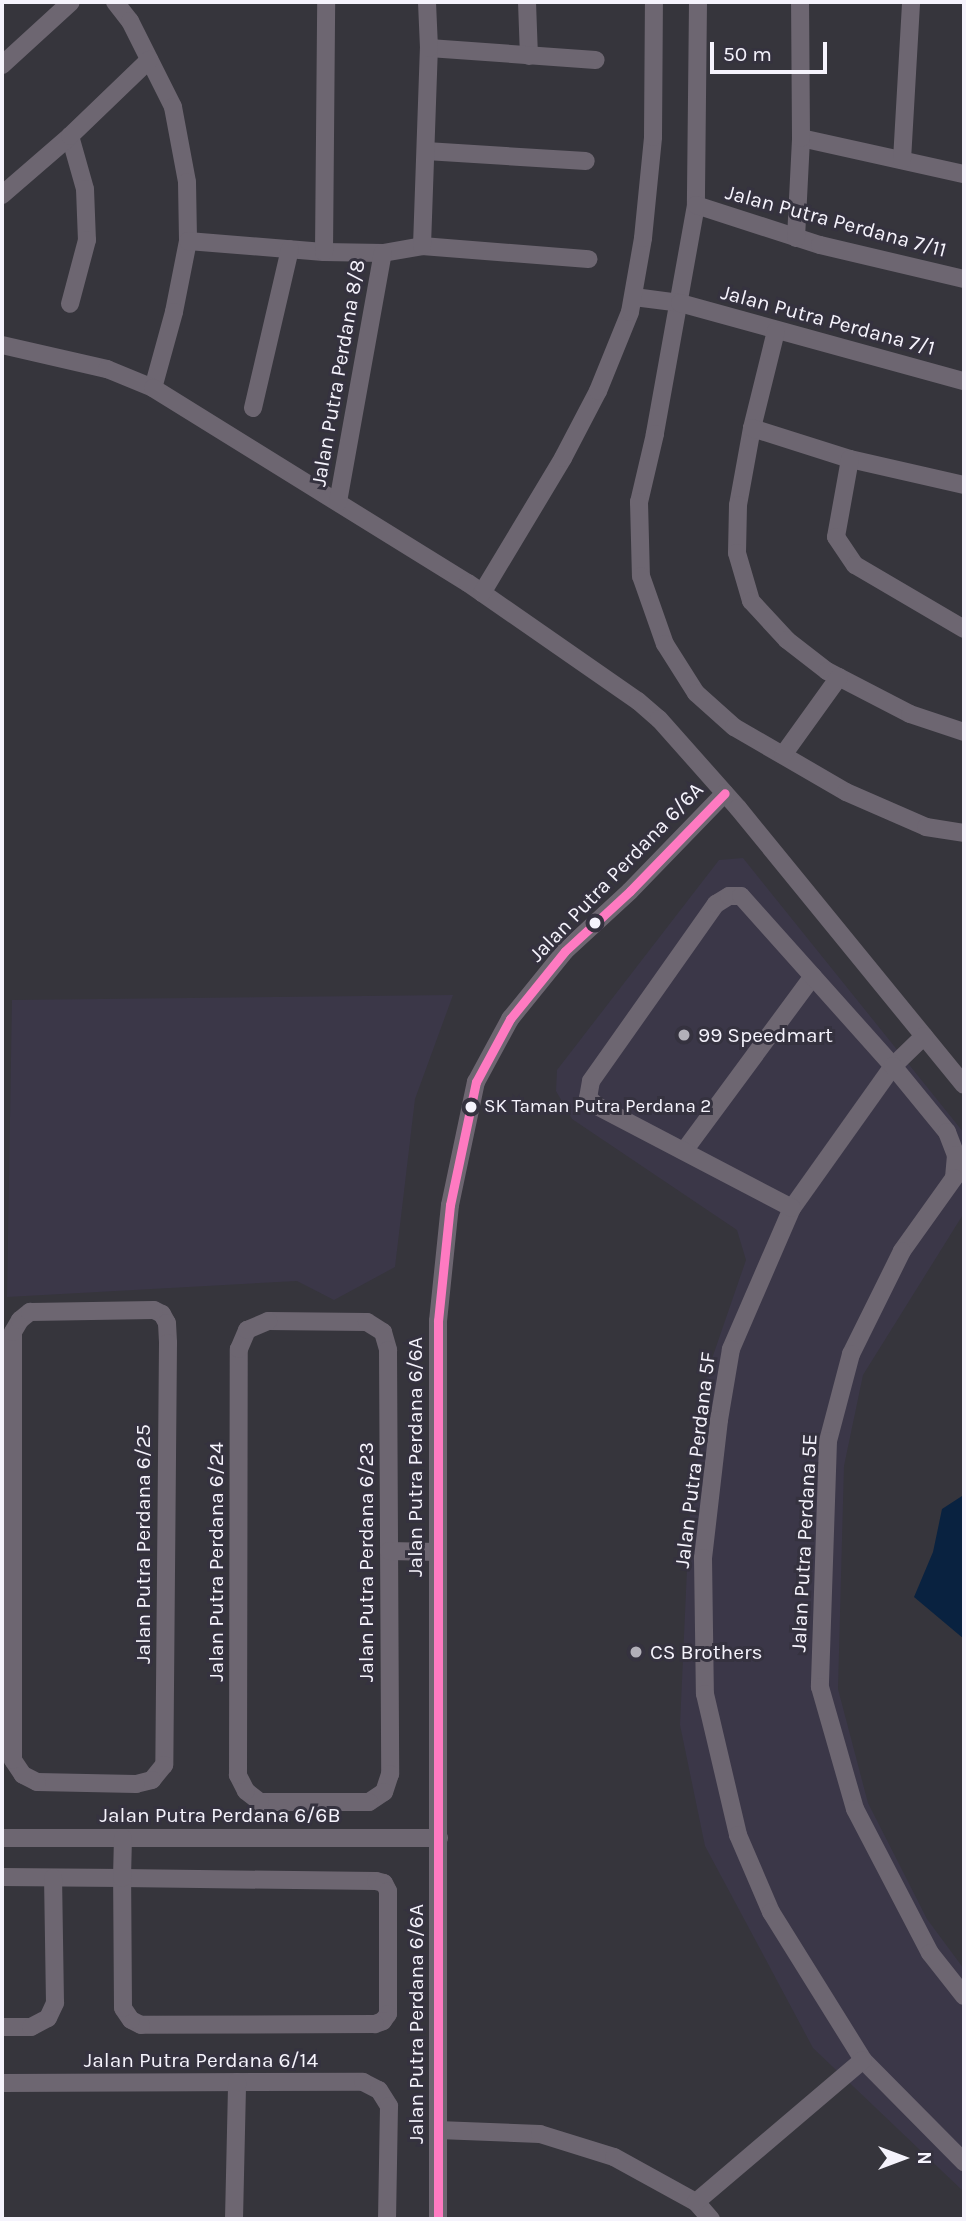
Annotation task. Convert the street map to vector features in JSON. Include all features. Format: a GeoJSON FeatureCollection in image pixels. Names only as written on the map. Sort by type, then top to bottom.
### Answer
{"type":"FeatureCollection","features":[{"type":"Feature","properties":{"kind":"street"},"geometry":{"type":"LineString","coordinates":[[2,65],[71,2]]}},
{"type":"Feature","properties":{"kind":"street"},"geometry":{"type":"LineString","coordinates":[[115,2],[130,21],[173,107],[187,183],[188,241],[174,312],[153,388]]}},
{"type":"Feature","properties":{"kind":"street"},"geometry":{"type":"LineString","coordinates":[[324,251],[326,2]]}},
{"type":"Feature","properties":{"kind":"street"},"geometry":{"type":"LineString","coordinates":[[422,246],[429,48],[427,2]]}},
{"type":"Feature","properties":{"kind":"street"},"geometry":{"type":"LineString","coordinates":[[527,2],[528,56]]}},
{"type":"Feature","properties":{"kind":"street"},"geometry":{"type":"LineString","coordinates":[[482,593],[563,458],[598,391],[634,297],[653,137],[654,2]]}},
{"type":"Feature","properties":{"kind":"street"},"geometry":{"type":"LineString","coordinates":[[698,2],[696,205],[680,303],[639,502],[641,576],[665,644],[696,693],[734,727],[845,792],[926,827],[964,833]]}},
{"type":"Feature","properties":{"kind":"street"},"geometry":{"type":"LineString","coordinates":[[796,238],[802,138],[800,2]]}},
{"type":"Feature","properties":{"kind":"street"},"geometry":{"type":"LineString","coordinates":[[902,160],[911,2]]}},
{"type":"Feature","properties":{"kind":"street"},"geometry":{"type":"LineString","coordinates":[[429,48],[596,60]]}},
{"type":"Feature","properties":{"kind":"street"},"geometry":{"type":"LineString","coordinates":[[2,195],[70,136],[149,60]]}},
{"type":"Feature","properties":{"kind":"street"},"geometry":{"type":"LineString","coordinates":[[70,136],[85,190],[87,240],[70,304]]}},
{"type":"Feature","properties":{"kind":"street"},"geometry":{"type":"LineString","coordinates":[[802,138],[964,174]]}},
{"type":"Feature","properties":{"kind":"street"},"geometry":{"type":"LineString","coordinates":[[426,151],[586,161]]}},
{"type":"Feature","properties":{"kind":"street","name":"Jalan Putra Perdana 7/11"},"geometry":{"type":"LineString","coordinates":[[696,205],[796,238],[964,279]]}},
{"type":"Feature","properties":{"kind":"street"},"geometry":{"type":"LineString","coordinates":[[188,241],[383,253],[422,246],[589,259]]}},
{"type":"Feature","properties":{"kind":"street"},"geometry":{"type":"LineString","coordinates":[[253,408],[290,249]]}},
{"type":"Feature","properties":{"kind":"street","name":"Jalan Putra Perdana 8/8"},"geometry":{"type":"LineString","coordinates":[[338,502],[383,253]]}},
{"type":"Feature","properties":{"kind":"street","name":"Jalan Putra Perdana 7/1"},"geometry":{"type":"LineString","coordinates":[[634,297],[680,303],[964,381]]}},
{"type":"Feature","properties":{"kind":"street"},"geometry":{"type":"LineString","coordinates":[[776,331],[752,428],[738,505],[737,553],[751,601],[787,640],[839,677],[910,714],[964,732]]}},
{"type":"Feature","properties":{"kind":"street"},"geometry":{"type":"LineString","coordinates":[[2,345],[107,369],[153,388],[482,593],[638,701],[659,719],[725,793],[964,1085]]}},
{"type":"Feature","properties":{"kind":"street"},"geometry":{"type":"LineString","coordinates":[[752,428],[850,459],[964,485]]}},
{"type":"Feature","properties":{"kind":"street"},"geometry":{"type":"LineString","coordinates":[[850,459],[836,537],[855,565],[964,629]]}},
{"type":"Feature","properties":{"kind":"street"},"geometry":{"type":"LineString","coordinates":[[783,755],[839,677]]}},
{"type":"Feature","properties":{"kind":"street","name":"Jalan Putra Perdana 6/6A"},"geometry":{"type":"LineString","coordinates":[[438,2219],[438,1321],[442,1258],[476,1082],[510,1019],[565,951],[630,891],[725,793]]}},
{"type":"Feature","properties":{"kind":"street","name":"Jalan Putra Perdana 5E"},"geometry":{"type":"LineString","coordinates":[[684,1151],[597,1106],[589,1098],[591,1080],[716,904],[729,896],[741,896],[894,1066],[947,1132],[956,1154],[954,1178],[895,1266],[852,1354],[828,1441],[820,1687],[855,1809],[930,1953],[964,1996]]}},
{"type":"Feature","properties":{"kind":"street"},"geometry":{"type":"LineString","coordinates":[[792,1208],[684,1151],[813,976]]}},
{"type":"Feature","properties":{"kind":"street","name":"Jalan Putra Perdana 5F"},"geometry":{"type":"LineString","coordinates":[[924,1036],[894,1066],[792,1208],[740,1326],[729,1361],[703,1559],[705,1693],[738,1835],[771,1912],[863,2060],[964,2162]]}},
{"type":"Feature","properties":{"kind":"street","name":"Jalan Putra Perdana 6/25"},"geometry":{"type":"LineString","coordinates":[[153,1310],[162,1314],[166,1323],[164,1765],[152,1780],[136,1784],[37,1782],[23,1775],[13,1760],[8,1549],[13,1332],[20,1320],[30,1312],[153,1310]]}},
{"type":"Feature","properties":{"kind":"street","name":"Jalan Putra Perdana 6/23"},"geometry":{"type":"LineString","coordinates":[[239,1349],[247,1329],[268,1321],[367,1322],[383,1332],[388,1350],[390,1774]]}},
{"type":"Feature","properties":{"kind":"street","name":"Jalan Putra Perdana 6/24"},"geometry":{"type":"LineString","coordinates":[[239,1349],[238,1775],[246,1791],[260,1801],[369,1802],[384,1792],[390,1774]]}},
{"type":"Feature","properties":{"kind":"street"},"geometry":{"type":"LineString","coordinates":[[389,1551],[437,1552]]}},
{"type":"Feature","properties":{"kind":"street","name":"Jalan Putra Perdana 6/6B"},"geometry":{"type":"LineString","coordinates":[[2,1838],[439,1838]]}},
{"type":"Feature","properties":{"kind":"street"},"geometry":{"type":"LineString","coordinates":[[2,1877],[53,1878],[122,1878],[376,1881],[384,1883],[388,1891],[388,2014],[383,2021],[375,2024],[141,2025],[131,2020],[123,2008],[122,1878],[123,1838]]}},
{"type":"Feature","properties":{"kind":"street"},"geometry":{"type":"LineString","coordinates":[[2,2027],[31,2027],[48,2018],[55,2003],[53,1878]]}},
{"type":"Feature","properties":{"kind":"street"},"geometry":{"type":"LineString","coordinates":[[696,2202],[863,2060]]}},
{"type":"Feature","properties":{"kind":"street"},"geometry":{"type":"LineString","coordinates":[[234,2219],[237,2082]]}},
{"type":"Feature","properties":{"kind":"street","name":"Jalan Putra Perdana 6/14"},"geometry":{"type":"LineString","coordinates":[[2,2083],[363,2082],[379,2090],[388,2106],[387,2219]]}},
{"type":"Feature","properties":{"kind":"street"},"geometry":{"type":"LineString","coordinates":[[438,2130],[540,2134],[614,2157],[696,2202],[711,2219]]}},
{"type":"Feature","properties":{"kind":"shaded area"},"geometry":{"type":"Polygon","coordinates":[[[743,858],[964,1133],[964,1213],[863,1375],[844,1466],[838,1689],[868,1803],[927,1919],[964,1969],[964,2192],[813,2048],[705,1846],[680,1725],[689,1524],[707,1373],[746,1260],[737,1230],[572,1119],[556,1091],[557,1070],[719,860],[743,858]]]}},
{"type":"Feature","properties":{"kind":"shaded area"},"geometry":{"type":"Polygon","coordinates":[[[453,995],[415,1099],[395,1267],[334,1300],[297,1281],[7,1297],[12,1000],[453,995]]]}},
{"type":"Feature","properties":{"kind":"water"},"geometry":{"type":"Polygon","coordinates":[[[964,1472],[964,1639],[914,1597],[933,1552],[942,1509],[962,1496],[964,1472]]]}},
{"type":"Feature","properties":{"kind":"transit line"},"geometry":{"type":"LineString","coordinates":[[438,2219],[438,1321],[450,1205],[476,1082],[510,1019],[565,951],[630,891],[725,793]]}},
{"type":"Feature","properties":{"kind":"place","name":"99 Speedmart"},"geometry":{"type":"Point","coordinates":[684,1035]}},
{"type":"Feature","properties":{"kind":"place","name":"SK Taman Putra Perdana 2"},"geometry":{"type":"Point","coordinates":[471,1107]}},
{"type":"Feature","properties":{"kind":"place","name":"CS Brothers"},"geometry":{"type":"Point","coordinates":[636,1652]}}]}
